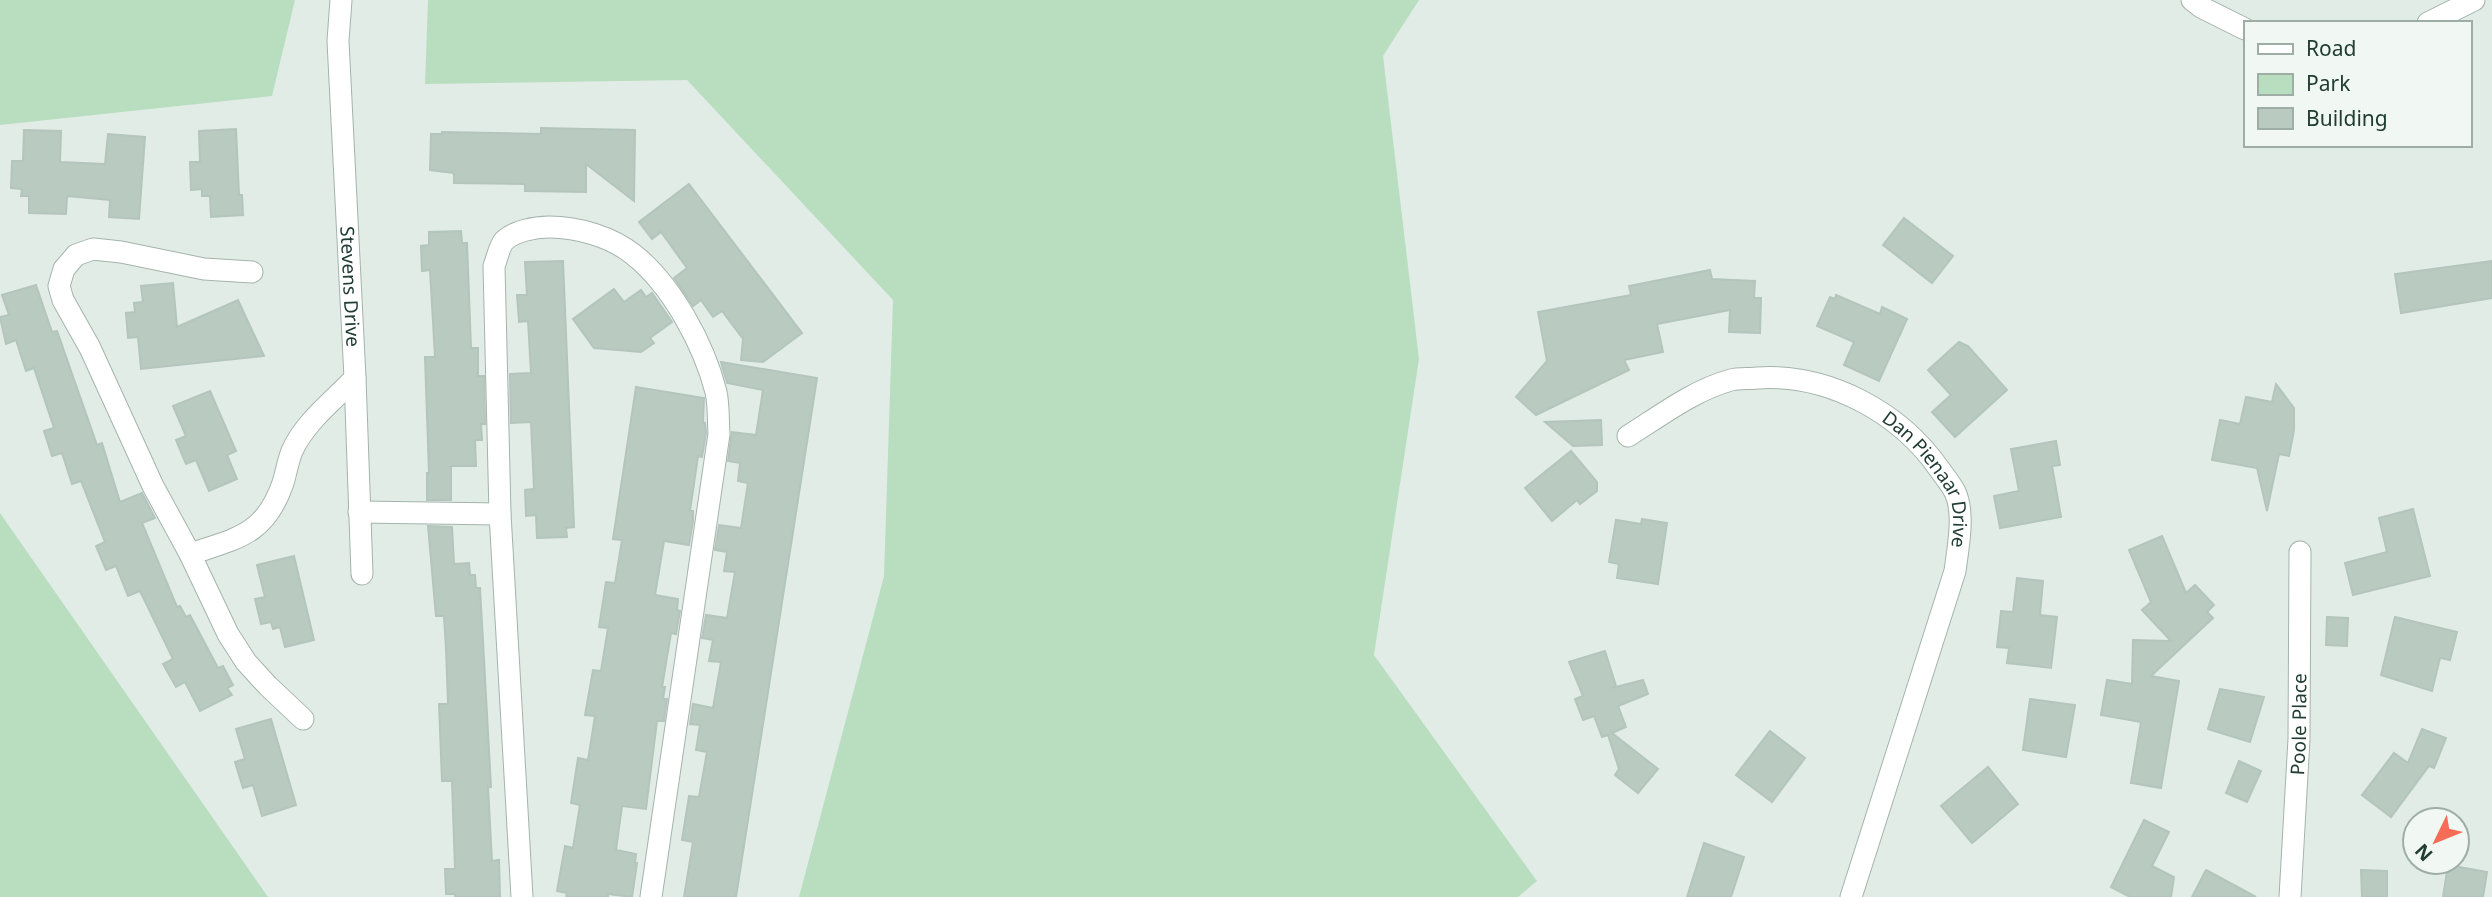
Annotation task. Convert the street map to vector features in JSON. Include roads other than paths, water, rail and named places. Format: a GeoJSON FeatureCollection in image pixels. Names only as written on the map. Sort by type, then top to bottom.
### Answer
{"type":"FeatureCollection","features":[{"type":"Feature","properties":{"kind":"street","name":"Stevens Drive"},"geometry":{"type":"LineString","coordinates":[[341,0],[338,41],[362,574]]}},
{"type":"Feature","properties":{"kind":"street"},"geometry":{"type":"LineString","coordinates":[[2192,0],[2244,28]]}},
{"type":"Feature","properties":{"kind":"street"},"geometry":{"type":"LineString","coordinates":[[2432,21],[2474,0]]}},
{"type":"Feature","properties":{"kind":"street"},"geometry":{"type":"LineString","coordinates":[[522,897],[500,514],[494,266],[503,242],[520,232],[545,227],[568,227],[599,237],[634,254],[660,281],[685,318],[704,354],[716,394],[718,446],[651,897]]}},
{"type":"Feature","properties":{"kind":"street"},"geometry":{"type":"LineString","coordinates":[[252,272],[204,269],[93,249],[76,255],[64,269],[59,286],[63,300],[90,348],[153,486],[190,554],[228,634],[246,662],[303,719]]}},
{"type":"Feature","properties":{"kind":"street","name":"Dan Pienaar Drive"},"geometry":{"type":"LineString","coordinates":[[1628,436],[1692,396],[1732,380],[1781,377],[1828,386],[1866,403],[1895,422],[1934,461],[1956,493],[1960,526],[1955,571],[1851,897]]}},
{"type":"Feature","properties":{"kind":"street"},"geometry":{"type":"LineString","coordinates":[[190,554],[256,528],[271,511],[291,452],[306,427],[355,378]]}},
{"type":"Feature","properties":{"kind":"street"},"geometry":{"type":"LineString","coordinates":[[359,512],[500,514]]}},
{"type":"Feature","properties":{"kind":"street","name":"Poole Place"},"geometry":{"type":"LineString","coordinates":[[2290,897],[2299,739],[2300,552]]}}]}
